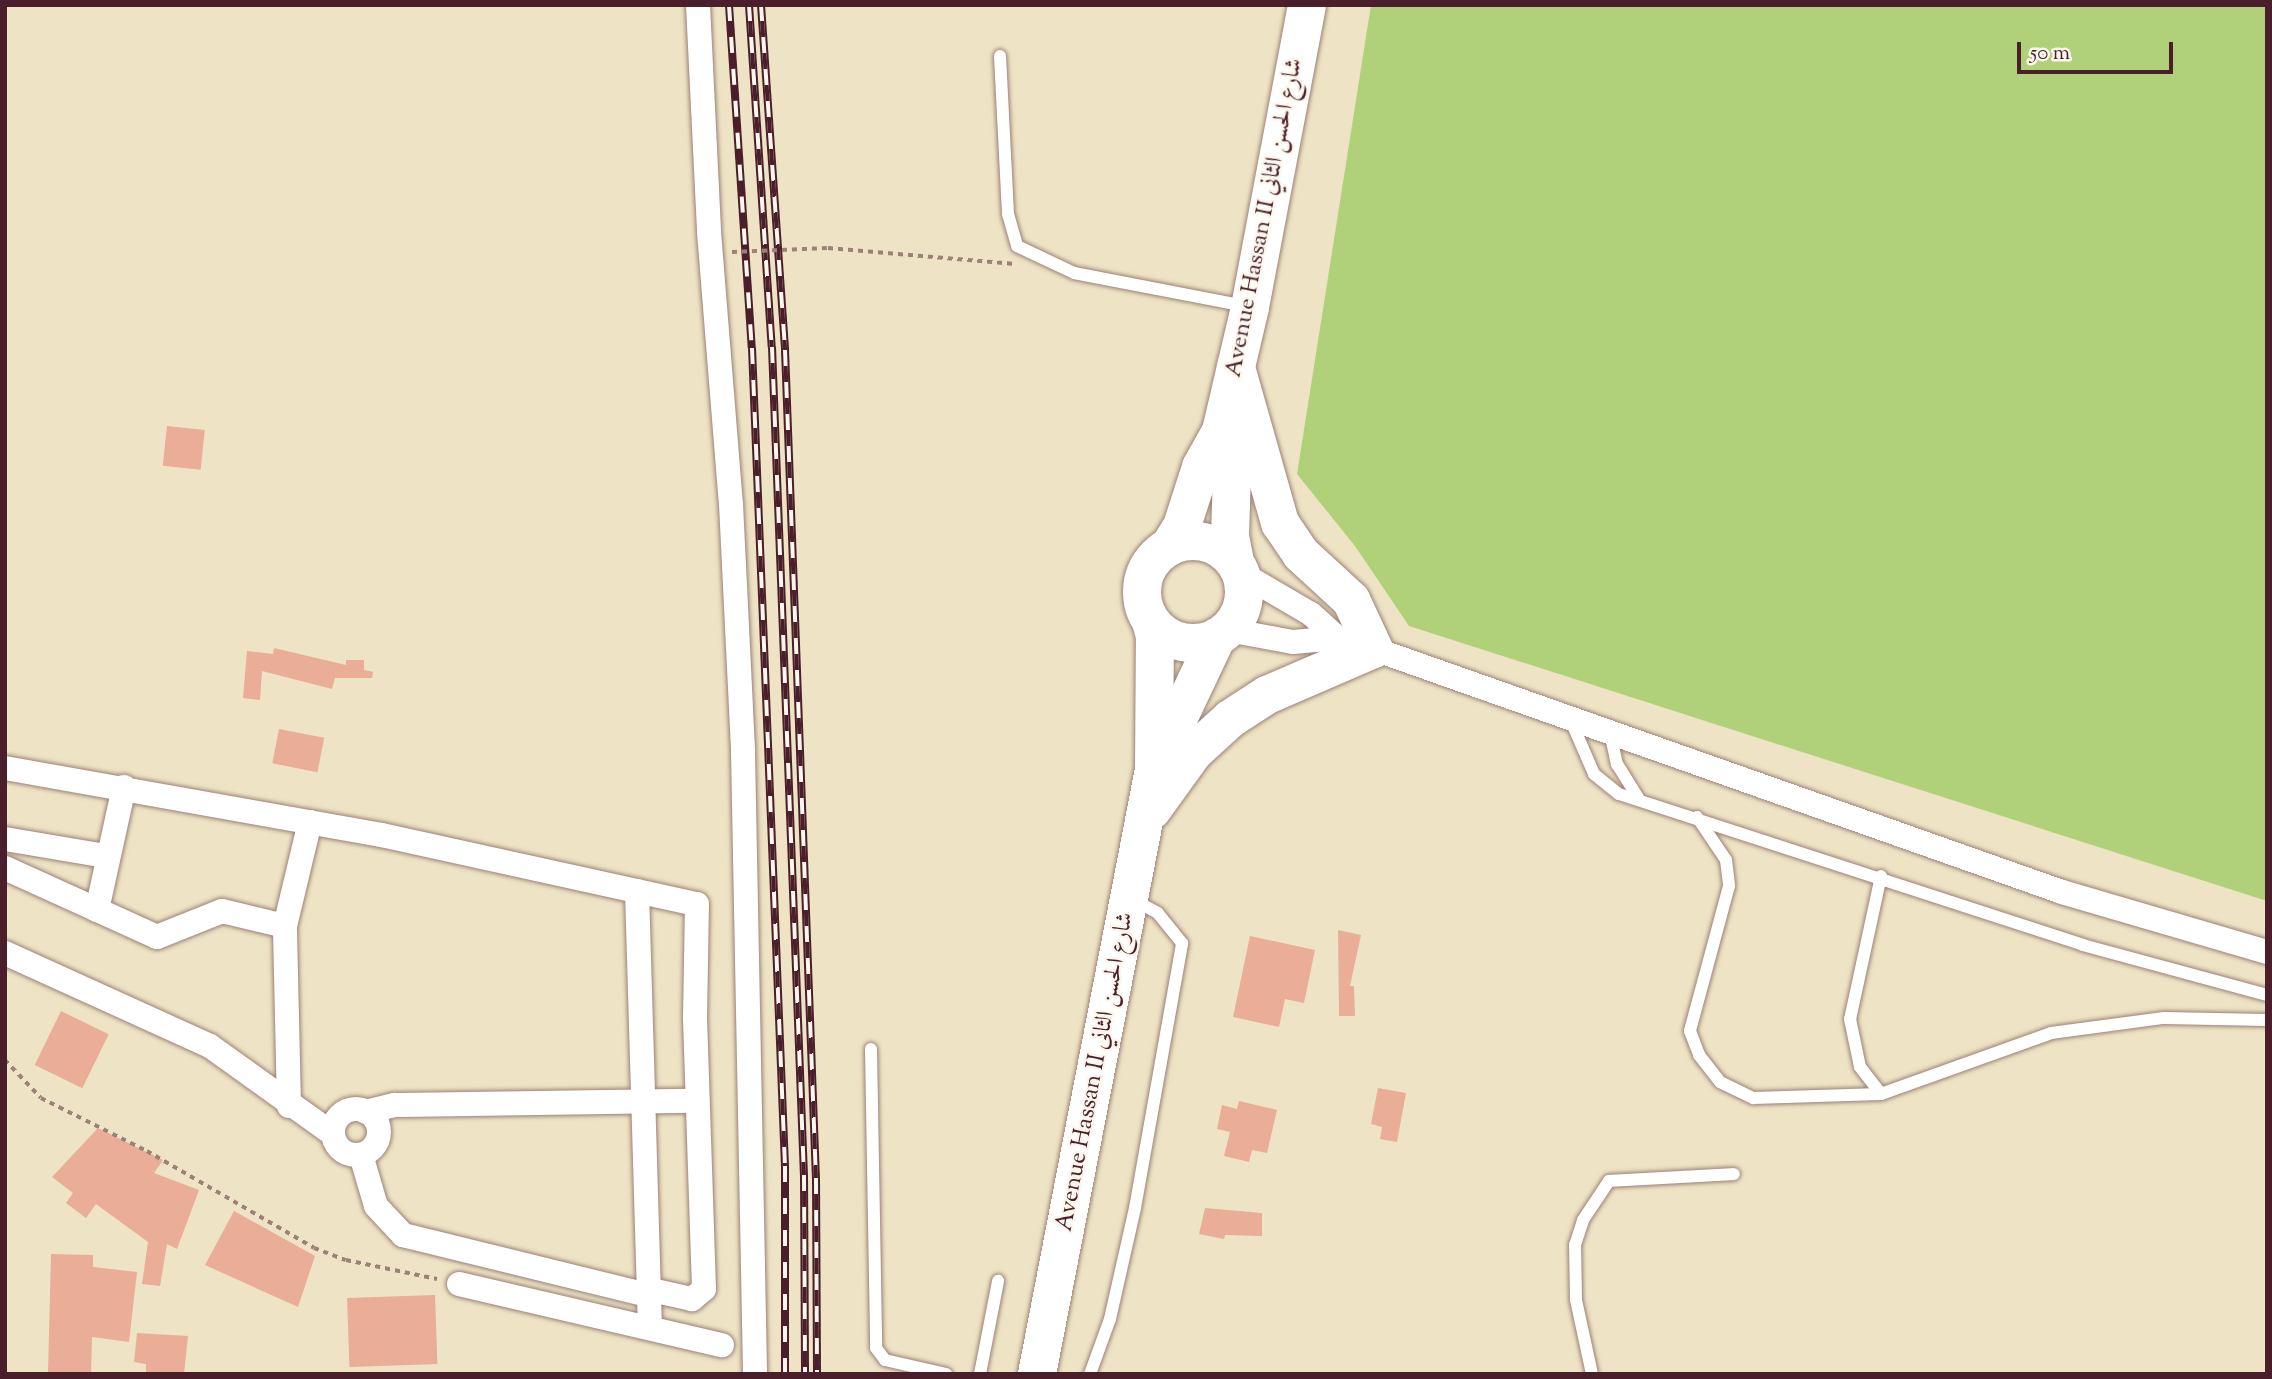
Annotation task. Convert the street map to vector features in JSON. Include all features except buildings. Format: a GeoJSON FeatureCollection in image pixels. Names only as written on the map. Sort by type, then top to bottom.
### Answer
{"type":"FeatureCollection","features":[{"type":"Feature","properties":{"kind":"main road","name":"Avenue Hassan II شارع الحسن الثاني"},"geometry":{"type":"LineString","coordinates":[[1169,547],[1182,526],[1201,467],[1221,431],[1250,307],[1307,5]]}},
{"type":"Feature","properties":{"kind":"main road"},"geometry":{"type":"LineString","coordinates":[[1144,823],[1177,773],[1230,719],[1267,695],[1374,649],[1355,606],[1301,554],[1280,523],[1236,367]]}},
{"type":"Feature","properties":{"kind":"main road","name":"Avenue Hassan II شارع الحسن الثاني"},"geometry":{"type":"LineString","coordinates":[[1221,431],[1232,473],[1230,536],[1238,568]]}},
{"type":"Feature","properties":{"kind":"main road"},"geometry":{"type":"LineString","coordinates":[[1205,542],[1238,568],[1242,610],[1223,634],[1182,642],[1151,622],[1142,599],[1145,575],[1169,547],[1205,542]]}},
{"type":"Feature","properties":{"kind":"main road","name":"Avenue Hassan II شارع الحسن الثاني"},"geometry":{"type":"LineString","coordinates":[[1037,1374],[1154,769],[1155,636],[1151,622]]}},
{"type":"Feature","properties":{"kind":"main road","name":"Avenue Hassan II شارع الحسن الثاني"},"geometry":{"type":"LineString","coordinates":[[1154,769],[1223,634]]}},
{"type":"Feature","properties":{"kind":"street"},"geometry":{"type":"LineString","coordinates":[[698,5],[709,232],[731,504],[743,752],[755,1374]]}},
{"type":"Feature","properties":{"kind":"street"},"geometry":{"type":"LineString","coordinates":[[1238,568],[1311,614],[1338,638]]}},
{"type":"Feature","properties":{"kind":"street"},"geometry":{"type":"LineString","coordinates":[[1223,634],[1293,642],[1338,638],[1569,716],[2062,892],[2267,952]]}},
{"type":"Feature","properties":{"kind":"street"},"geometry":{"type":"LineString","coordinates":[[5,768],[310,822],[697,904],[697,1101],[704,1289],[692,1299],[647,1292],[403,1235],[376,1206],[361,1154]]}},
{"type":"Feature","properties":{"kind":"street"},"geometry":{"type":"LineString","coordinates":[[97,909],[106,856],[124,787]]}},
{"type":"Feature","properties":{"kind":"street"},"geometry":{"type":"LineString","coordinates":[[289,1106],[285,926],[310,822]]}},
{"type":"Feature","properties":{"kind":"street"},"geometry":{"type":"LineString","coordinates":[[5,839],[106,856]]}},
{"type":"Feature","properties":{"kind":"street"},"geometry":{"type":"LineString","coordinates":[[5,868],[157,937],[222,911],[285,926]]}},
{"type":"Feature","properties":{"kind":"street"},"geometry":{"type":"LineString","coordinates":[[637,891],[650,1327]]}},
{"type":"Feature","properties":{"kind":"street"},"geometry":{"type":"LineString","coordinates":[[5,953],[210,1046],[289,1106],[333,1134],[345,1153],[361,1154],[378,1139],[377,1124],[366,1112]]}},
{"type":"Feature","properties":{"kind":"street"},"geometry":{"type":"LineString","coordinates":[[333,1134],[343,1114],[394,1105],[697,1101]]}},
{"type":"Feature","properties":{"kind":"street"},"geometry":{"type":"LineString","coordinates":[[459,1284],[722,1345]]}},
{"type":"Feature","properties":{"kind":"lane"},"geometry":{"type":"LineString","coordinates":[[1000,56],[1008,214],[1017,246],[1074,273],[1250,307]]}},
{"type":"Feature","properties":{"kind":"lane"},"geometry":{"type":"LineString","coordinates":[[1569,716],[1601,783],[1619,794],[1638,797],[1881,876],[2083,945],[2267,995]]}},
{"type":"Feature","properties":{"kind":"lane"},"geometry":{"type":"LineString","coordinates":[[1610,731],[1617,764],[1638,797]]}},
{"type":"Feature","properties":{"kind":"lane"},"geometry":{"type":"LineString","coordinates":[[1697,817],[1726,860],[1729,886],[1690,1031],[1699,1055],[1720,1082],[1753,1098],[1881,1094],[2051,1033],[2164,1018],[2267,1020]]}},
{"type":"Feature","properties":{"kind":"lane"},"geometry":{"type":"LineString","coordinates":[[1881,876],[1850,1019],[1860,1067],[1881,1094]]}},
{"type":"Feature","properties":{"kind":"lane"},"geometry":{"type":"LineString","coordinates":[[1090,1374],[1110,1319],[1135,1208],[1182,943],[1158,913],[1129,897]]}},
{"type":"Feature","properties":{"kind":"lane"},"geometry":{"type":"LineString","coordinates":[[871,1049],[876,1348],[885,1360],[946,1374]]}},
{"type":"Feature","properties":{"kind":"lane"},"geometry":{"type":"LineString","coordinates":[[1592,1374],[1576,1300],[1575,1245],[1583,1220],[1609,1181],[1734,1174]]}},
{"type":"Feature","properties":{"kind":"lane"},"geometry":{"type":"LineString","coordinates":[[980,1374],[998,1281]]}},
{"type":"Feature","properties":{"kind":"path"},"geometry":{"type":"LineString","coordinates":[[732,251],[828,248],[1012,263]]}},
{"type":"Feature","properties":{"kind":"path"},"geometry":{"type":"LineString","coordinates":[[5,1060],[41,1098],[147,1151],[314,1248],[346,1260],[459,1284]]}},
{"type":"Feature","properties":{"kind":"green space"},"geometry":{"type":"Polygon","coordinates":[[[1371,5],[2267,5],[2267,901],[1409,626],[1355,546],[1297,474],[1371,5]]]}},
{"type":"Feature","properties":{"kind":"railway"},"geometry":{"type":"LineString","coordinates":[[729,5],[752,348],[785,1166],[785,1374]]}},
{"type":"Feature","properties":{"kind":"railway"},"geometry":{"type":"LineString","coordinates":[[749,5],[772,347],[804,1175],[805,1374]]}},
{"type":"Feature","properties":{"kind":"railway"},"geometry":{"type":"LineString","coordinates":[[761,5],[785,350],[816,1178],[817,1374]]}}]}
